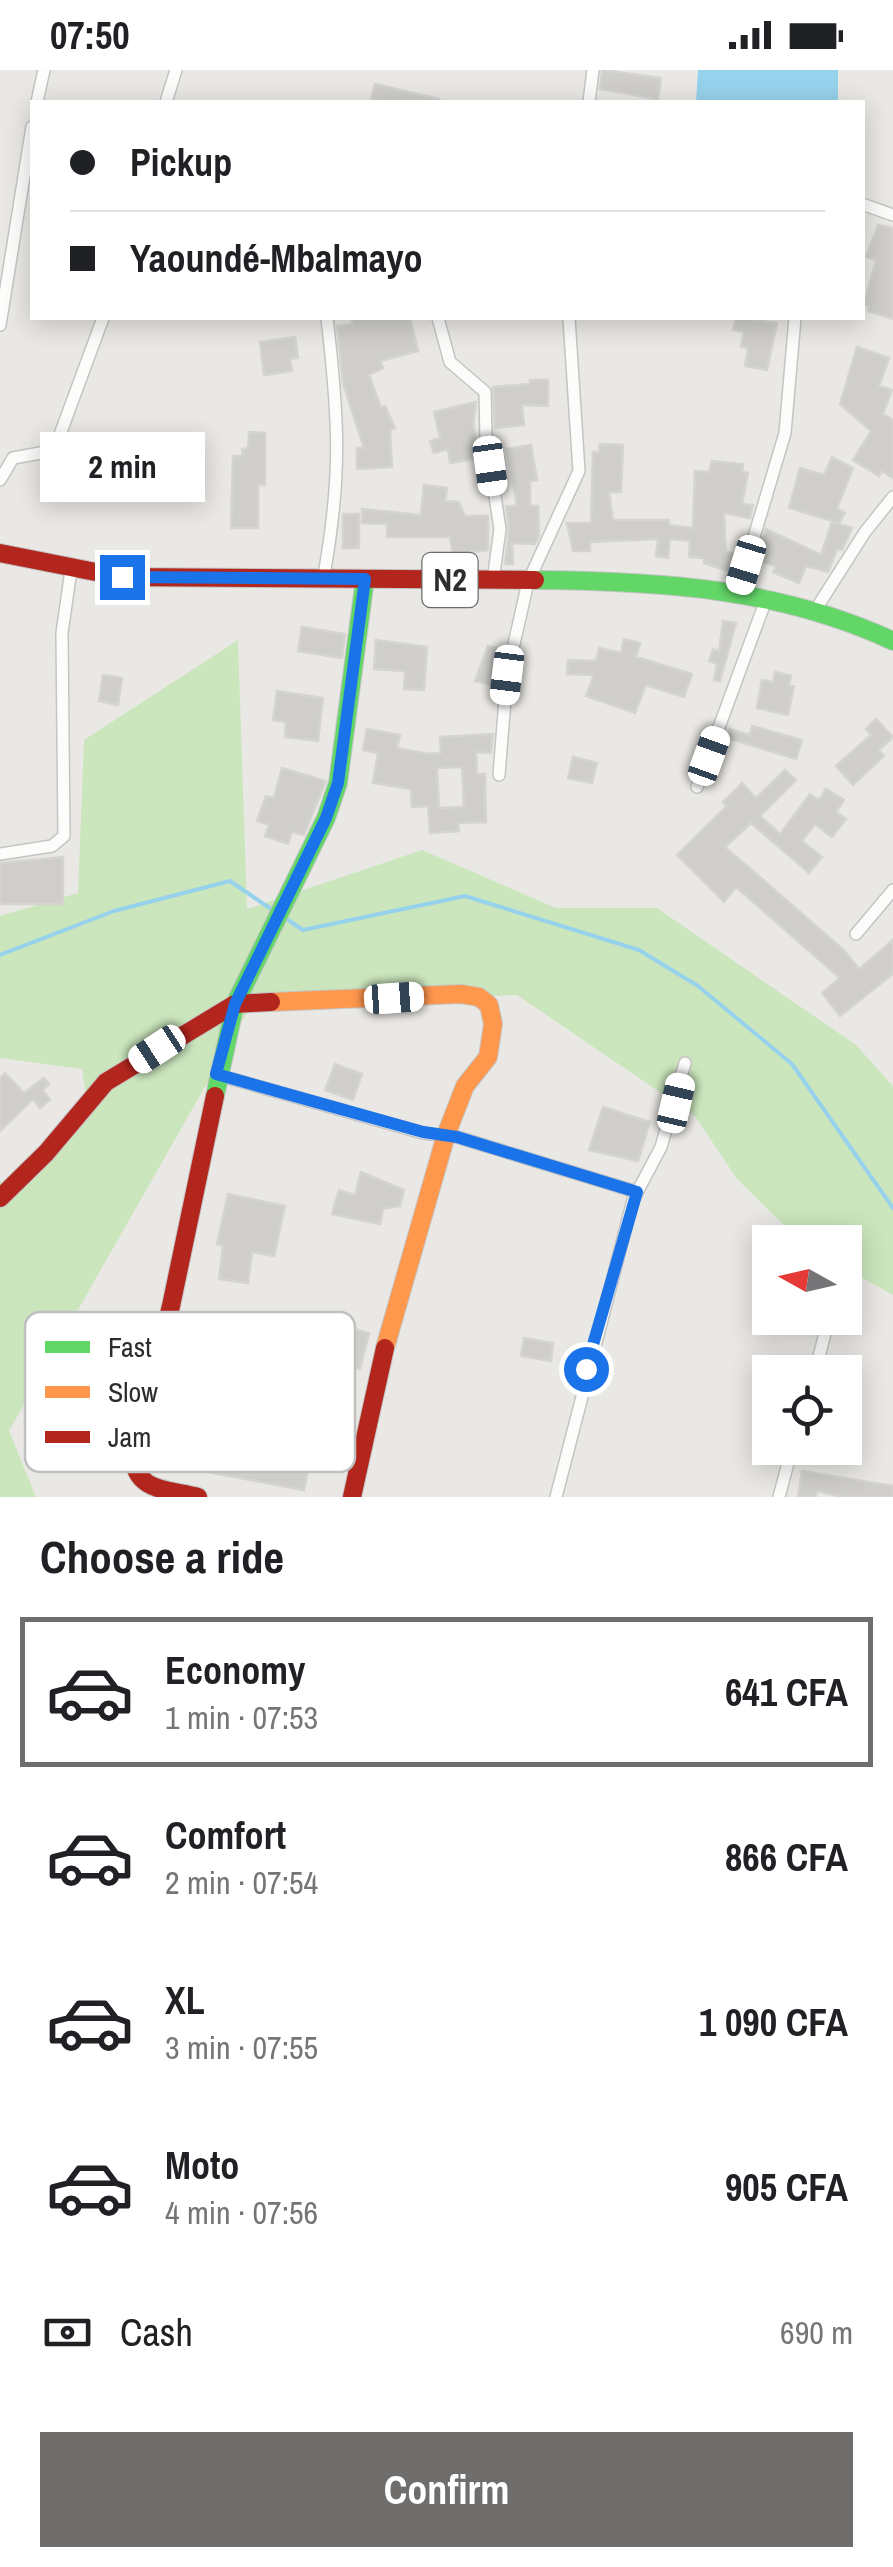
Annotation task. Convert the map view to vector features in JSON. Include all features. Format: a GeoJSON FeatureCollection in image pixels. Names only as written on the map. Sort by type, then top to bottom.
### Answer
{"type":"FeatureCollection","features":[{"type":"Feature","properties":{"kind":"main road","name":"N2"},"geometry":{"type":"LineString","coordinates":[[0,553],[70,570],[122,577],[629,581],[767,598],[816,609],[893,640]]}},
{"type":"Feature","properties":{"kind":"main road"},"geometry":{"type":"LineString","coordinates":[[167,1312],[198,1182],[216,1074],[235,1004],[326,818],[338,783],[365,579]]}},
{"type":"Feature","properties":{"kind":"main road"},"geometry":{"type":"LineString","coordinates":[[0,1198],[46,1154],[106,1082],[235,1004],[479,996],[490,1005],[493,1024],[488,1057],[465,1086],[446,1136],[375,1385],[352,1497]]}},
{"type":"Feature","properties":{"kind":"main road"},"geometry":{"type":"LineString","coordinates":[[134,1472],[144,1484],[198,1497]]}},
{"type":"Feature","properties":{"kind":"street"},"geometry":{"type":"LineString","coordinates":[[37,100],[44,70]]}},
{"type":"Feature","properties":{"kind":"street"},"geometry":{"type":"LineString","coordinates":[[167,100],[176,70]]}},
{"type":"Feature","properties":{"kind":"street"},"geometry":{"type":"LineString","coordinates":[[589,100],[592,70]]}},
{"type":"Feature","properties":{"kind":"street"},"geometry":{"type":"LineString","coordinates":[[0,325],[30,139]]}},
{"type":"Feature","properties":{"kind":"street"},"geometry":{"type":"LineString","coordinates":[[865,205],[893,214]]}},
{"type":"Feature","properties":{"kind":"street"},"geometry":{"type":"LineString","coordinates":[[0,480],[12,458],[46,452],[58,440],[102,320]]}},
{"type":"Feature","properties":{"kind":"street"},"geometry":{"type":"LineString","coordinates":[[323,580],[336,512],[340,438],[326,320]]}},
{"type":"Feature","properties":{"kind":"street"},"geometry":{"type":"LineString","coordinates":[[439,320],[450,362],[485,392],[486,438],[500,530],[493,580]]}},
{"type":"Feature","properties":{"kind":"street"},"geometry":{"type":"LineString","coordinates":[[500,775],[507,675],[528,582],[579,472],[570,320]]}},
{"type":"Feature","properties":{"kind":"street"},"geometry":{"type":"LineString","coordinates":[[737,594],[786,433],[795,320]]}},
{"type":"Feature","properties":{"kind":"street"},"geometry":{"type":"LineString","coordinates":[[816,609],[865,532],[893,497]]}},
{"type":"Feature","properties":{"kind":"street"},"geometry":{"type":"LineString","coordinates":[[0,854],[52,846],[64,836],[62,632],[70,570]]}},
{"type":"Feature","properties":{"kind":"street"},"geometry":{"type":"LineString","coordinates":[[698,787],[767,598]]}},
{"type":"Feature","properties":{"kind":"street"},"geometry":{"type":"LineString","coordinates":[[856,934],[893,890]]}},
{"type":"Feature","properties":{"kind":"street"},"geometry":{"type":"LineString","coordinates":[[556,1497],[576,1406],[637,1192],[661,1146],[685,1063]]}},
{"type":"Feature","properties":{"kind":"street"},"geometry":{"type":"LineString","coordinates":[[216,1074],[637,1192]]}},
{"type":"Feature","properties":{"kind":"street"},"geometry":{"type":"LineString","coordinates":[[779,1497],[787,1465]]}},
{"type":"Feature","properties":{"kind":"green space"},"geometry":{"type":"Polygon","coordinates":[[[238,640],[247,909],[422,850],[556,908],[657,908],[856,1045],[893,1086],[893,1295],[862,1278],[862,1225],[784,1225],[737,1179],[695,1116],[517,995],[251,1006],[77,1312],[25,1312],[25,1403],[9,1431],[36,1497],[0,1497],[0,1181],[16,1189],[89,1114],[82,1069],[0,1058],[0,916],[78,893],[84,740],[238,640]]]}},
{"type":"Feature","properties":{"kind":"water"},"geometry":{"type":"Polygon","coordinates":[[[698,70],[838,70],[838,100],[696,100],[698,70]]]}},
{"type":"Feature","properties":{"kind":"building"},"geometry":{"type":"Polygon","coordinates":[[[602,70],[661,78],[658,99],[600,89],[602,70]]]}},
{"type":"Feature","properties":{"kind":"building"},"geometry":{"type":"Polygon","coordinates":[[[375,84],[439,99],[379,100],[371,98],[375,84]]]}},
{"type":"Feature","properties":{"kind":"building"},"geometry":{"type":"Polygon","coordinates":[[[878,225],[893,228],[893,319],[868,311],[865,304],[876,260],[866,257],[878,225]]]}},
{"type":"Feature","properties":{"kind":"building"},"geometry":{"type":"Polygon","coordinates":[[[352,320],[410,320],[418,351],[380,361],[383,368],[369,375],[381,408],[385,406],[395,428],[390,430],[392,467],[357,469],[357,448],[364,448],[343,383],[337,326],[353,324],[352,320]]]}},
{"type":"Feature","properties":{"kind":"building"},"geometry":{"type":"Polygon","coordinates":[[[736,320],[777,323],[767,370],[745,366],[748,348],[741,347],[744,332],[733,330],[736,320]]]}},
{"type":"Feature","properties":{"kind":"building"},"geometry":{"type":"Polygon","coordinates":[[[295,337],[298,358],[290,359],[292,371],[264,375],[260,342],[295,337]]]}},
{"type":"Feature","properties":{"kind":"building"},"geometry":{"type":"Polygon","coordinates":[[[857,347],[889,358],[879,386],[892,390],[883,414],[893,420],[893,478],[882,471],[879,476],[853,460],[871,431],[840,404],[857,347]]]}},
{"type":"Feature","properties":{"kind":"building"},"geometry":{"type":"Polygon","coordinates":[[[530,380],[548,380],[548,406],[522,405],[524,425],[495,428],[493,387],[530,384],[530,380]]]}},
{"type":"Feature","properties":{"kind":"building"},"geometry":{"type":"Polygon","coordinates":[[[476,402],[473,423],[479,458],[450,463],[448,449],[434,453],[430,441],[440,438],[434,412],[476,402]]]}},
{"type":"Feature","properties":{"kind":"building"},"geometry":{"type":"Polygon","coordinates":[[[249,432],[265,433],[265,485],[258,485],[258,528],[231,528],[233,456],[243,456],[249,432]]]}},
{"type":"Feature","properties":{"kind":"building"},"geometry":{"type":"Polygon","coordinates":[[[600,444],[623,445],[621,492],[609,492],[613,520],[669,520],[669,525],[693,528],[695,471],[709,472],[712,461],[743,464],[742,472],[748,473],[742,504],[753,505],[750,518],[724,513],[726,552],[739,555],[733,573],[704,563],[704,558],[689,557],[690,541],[670,539],[668,558],[656,556],[658,539],[590,542],[590,551],[573,551],[567,523],[591,523],[593,452],[599,452],[600,444]]]}},
{"type":"Feature","properties":{"kind":"building"},"geometry":{"type":"Polygon","coordinates":[[[531,445],[537,480],[530,481],[530,506],[538,506],[539,536],[535,544],[512,543],[513,564],[505,564],[509,530],[506,506],[517,506],[507,449],[531,445]]]}},
{"type":"Feature","properties":{"kind":"building"},"geometry":{"type":"Polygon","coordinates":[[[832,457],[853,468],[837,508],[845,513],[839,523],[789,508],[800,468],[824,475],[832,457]]]}},
{"type":"Feature","properties":{"kind":"building"},"geometry":{"type":"Polygon","coordinates":[[[424,485],[447,488],[445,501],[459,502],[465,516],[488,516],[488,550],[453,555],[450,537],[387,537],[387,524],[362,523],[362,509],[421,515],[424,485]]]}},
{"type":"Feature","properties":{"kind":"building"},"geometry":{"type":"Polygon","coordinates":[[[343,514],[359,514],[359,548],[343,548],[343,514]]]}},
{"type":"Feature","properties":{"kind":"building"},"geometry":{"type":"Polygon","coordinates":[[[832,522],[852,528],[842,550],[837,549],[828,572],[806,566],[799,583],[773,572],[776,566],[757,561],[766,529],[821,555],[832,522]]]}},
{"type":"Feature","properties":{"kind":"building"},"geometry":{"type":"Polygon","coordinates":[[[723,621],[736,623],[720,681],[714,680],[717,664],[709,661],[713,649],[719,651],[723,621]]]}},
{"type":"Feature","properties":{"kind":"building"},"geometry":{"type":"Polygon","coordinates":[[[302,627],[345,634],[342,658],[298,651],[302,627]]]}},
{"type":"Feature","properties":{"kind":"building"},"geometry":{"type":"Polygon","coordinates":[[[624,639],[640,643],[636,657],[692,674],[684,697],[646,685],[635,713],[586,696],[594,675],[567,674],[568,660],[596,661],[599,648],[621,653],[624,639]]]}},
{"type":"Feature","properties":{"kind":"building"},"geometry":{"type":"Polygon","coordinates":[[[376,640],[427,647],[424,690],[404,689],[405,671],[374,669],[376,640]]]}},
{"type":"Feature","properties":{"kind":"building"},"geometry":{"type":"Polygon","coordinates":[[[488,646],[503,649],[494,686],[475,681],[488,646]]]}},
{"type":"Feature","properties":{"kind":"building"},"geometry":{"type":"Polygon","coordinates":[[[775,672],[791,676],[789,685],[794,686],[788,715],[757,708],[762,680],[773,682],[775,672]]]}},
{"type":"Feature","properties":{"kind":"building"},"geometry":{"type":"Polygon","coordinates":[[[103,675],[122,678],[118,705],[99,701],[103,675]]]}},
{"type":"Feature","properties":{"kind":"building"},"geometry":{"type":"Polygon","coordinates":[[[277,691],[323,698],[318,741],[285,737],[286,722],[273,720],[277,691]]]}},
{"type":"Feature","properties":{"kind":"building"},"geometry":{"type":"Polygon","coordinates":[[[876,719],[893,737],[879,750],[884,756],[853,785],[836,766],[871,735],[866,729],[876,719]]]}},
{"type":"Feature","properties":{"kind":"building"},"geometry":{"type":"Polygon","coordinates":[[[752,726],[802,740],[796,759],[727,738],[730,729],[750,735],[752,726]]]}},
{"type":"Feature","properties":{"kind":"building"},"geometry":{"type":"Polygon","coordinates":[[[367,729],[400,735],[397,748],[428,754],[441,753],[440,737],[493,734],[491,753],[476,752],[477,774],[485,774],[486,822],[458,823],[459,831],[430,833],[428,806],[412,807],[411,789],[373,783],[378,753],[363,750],[367,729]],[[462,767],[437,768],[439,808],[464,807],[462,767]]]}},
{"type":"Feature","properties":{"kind":"building"},"geometry":{"type":"Polygon","coordinates":[[[573,757],[597,763],[592,783],[568,778],[573,757]]]}},
{"type":"Feature","properties":{"kind":"building"},"geometry":{"type":"Polygon","coordinates":[[[282,768],[326,781],[304,835],[292,832],[288,844],[265,836],[269,825],[257,821],[266,796],[274,798],[282,768]]]}},
{"type":"Feature","properties":{"kind":"building"},"geometry":{"type":"Polygon","coordinates":[[[785,770],[796,780],[760,816],[780,834],[810,794],[819,800],[826,789],[844,800],[836,812],[846,819],[832,837],[815,824],[802,841],[822,857],[809,873],[751,823],[725,847],[844,950],[859,969],[893,940],[893,974],[840,1016],[822,993],[840,978],[736,887],[724,902],[677,855],[727,806],[723,802],[742,783],[756,798],[785,770]]]}},
{"type":"Feature","properties":{"kind":"building"},"geometry":{"type":"Polygon","coordinates":[[[63,857],[63,904],[0,904],[0,863],[63,857]]]}},
{"type":"Feature","properties":{"kind":"building"},"geometry":{"type":"Polygon","coordinates":[[[335,1064],[362,1074],[353,1100],[325,1090],[335,1064]]]}},
{"type":"Feature","properties":{"kind":"building"},"geometry":{"type":"Polygon","coordinates":[[[5,1073],[24,1093],[44,1078],[49,1084],[43,1090],[50,1100],[40,1108],[33,1099],[0,1131],[0,1078],[5,1073]]]}},
{"type":"Feature","properties":{"kind":"building"},"geometry":{"type":"Polygon","coordinates":[[[603,1107],[650,1122],[638,1161],[589,1150],[603,1107]]]}},
{"type":"Feature","properties":{"kind":"building"},"geometry":{"type":"Polygon","coordinates":[[[361,1172],[404,1190],[400,1206],[383,1209],[380,1224],[332,1214],[339,1190],[355,1195],[361,1172]]]}},
{"type":"Feature","properties":{"kind":"building"},"geometry":{"type":"Polygon","coordinates":[[[228,1194],[285,1206],[274,1256],[252,1252],[248,1283],[219,1279],[223,1246],[217,1244],[228,1194]]]}},
{"type":"Feature","properties":{"kind":"building"},"geometry":{"type":"Polygon","coordinates":[[[355,1329],[369,1333],[360,1369],[355,1368],[355,1329]]]}},
{"type":"Feature","properties":{"kind":"building"},"geometry":{"type":"Polygon","coordinates":[[[524,1338],[553,1343],[551,1361],[521,1356],[524,1338]]]}},
{"type":"Feature","properties":{"kind":"building"},"geometry":{"type":"Polygon","coordinates":[[[802,1471],[893,1486],[893,1497],[842,1497],[817,1491],[816,1497],[798,1497],[802,1471]]]}},
{"type":"Feature","properties":{"kind":"building"},"geometry":{"type":"Polygon","coordinates":[[[207,1472],[308,1472],[304,1490],[207,1472]]]}},
{"type":"Feature","properties":{"kind":"waterway"},"geometry":{"type":"LineString","coordinates":[[0,955],[114,911],[230,881],[274,911]]}},
{"type":"Feature","properties":{"kind":"waterway"},"geometry":{"type":"LineString","coordinates":[[282,916],[303,930],[465,896],[639,950],[698,986],[792,1064],[893,1208]]}},
{"type":"Feature","properties":{"kind":"traffic: fast"},"geometry":{"type":"LineString","coordinates":[[215,1096],[235,1004],[326,818],[338,783],[365,579]]}},
{"type":"Feature","properties":{"kind":"traffic: fast"},"geometry":{"type":"LineString","coordinates":[[535,580],[627,582],[718,591],[806,609],[893,641]]}},
{"type":"Feature","properties":{"kind":"traffic: slow"},"geometry":{"type":"LineString","coordinates":[[271,1002],[461,994],[479,997],[489,1005],[493,1024],[488,1057],[465,1086],[446,1135],[385,1348]]}},
{"type":"Feature","properties":{"kind":"traffic: jam"},"geometry":{"type":"LineString","coordinates":[[0,553],[121,577],[535,580]]}},
{"type":"Feature","properties":{"kind":"traffic: jam"},"geometry":{"type":"LineString","coordinates":[[0,1198],[46,1153],[106,1082],[235,1004],[271,1002]]}},
{"type":"Feature","properties":{"kind":"traffic: jam"},"geometry":{"type":"LineString","coordinates":[[169,1312],[215,1096]]}},
{"type":"Feature","properties":{"kind":"traffic: jam"},"geometry":{"type":"LineString","coordinates":[[352,1497],[385,1348]]}},
{"type":"Feature","properties":{"kind":"traffic: jam"},"geometry":{"type":"LineString","coordinates":[[138,1472],[155,1487],[198,1497]]}},
{"type":"Feature","properties":{"kind":"route"},"geometry":{"type":"LineString","coordinates":[[122,577],[365,579],[338,783],[326,818],[235,1004],[216,1074],[423,1132],[457,1137],[637,1192],[586,1369]]}}]}
